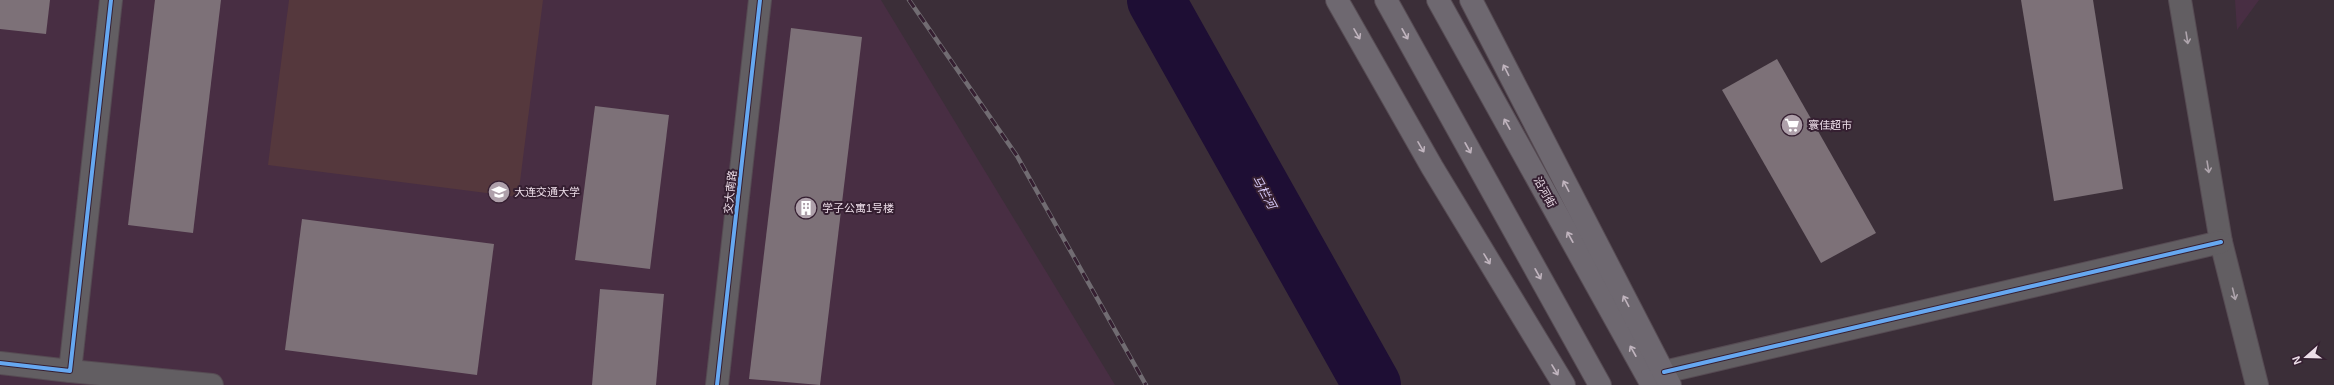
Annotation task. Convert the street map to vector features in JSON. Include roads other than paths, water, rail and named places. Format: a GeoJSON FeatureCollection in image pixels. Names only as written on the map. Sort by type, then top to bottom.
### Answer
{"type":"FeatureCollection","features":[{"type":"Feature","properties":{"kind":"highway"},"geometry":{"type":"LineString","coordinates":[[1337,0],[1432,167],[1564,385]]}},
{"type":"Feature","properties":{"kind":"highway"},"geometry":{"type":"LineString","coordinates":[[1386,0],[1600,385]]}},
{"type":"Feature","properties":{"kind":"highway","name":"沿河街"},"geometry":{"type":"LineString","coordinates":[[1438,0],[1662,381]]}},
{"type":"Feature","properties":{"kind":"highway"},"geometry":{"type":"LineString","coordinates":[[1471,0],[1662,381]]}},
{"type":"Feature","properties":{"kind":"street"},"geometry":{"type":"LineString","coordinates":[[70,371],[111,0]]}},
{"type":"Feature","properties":{"kind":"street","name":"交大南路"},"geometry":{"type":"LineString","coordinates":[[718,385],[760,0]]}},
{"type":"Feature","properties":{"kind":"street"},"geometry":{"type":"LineString","coordinates":[[2180,0],[2221,242],[2256,385]]}},
{"type":"Feature","properties":{"kind":"street"},"geometry":{"type":"LineString","coordinates":[[1662,381],[2221,242]]}},
{"type":"Feature","properties":{"kind":"street"},"geometry":{"type":"LineString","coordinates":[[0,363],[212,385]]}},
{"type":"Feature","properties":{"kind":"waterway","name":"马栏河"},"geometry":{"type":"LineString","coordinates":[[1156,0],[1372,385]]}},
{"type":"Feature","properties":{"kind":"railway"},"geometry":{"type":"LineString","coordinates":[[909,0],[1017,156],[1146,385]]}},
{"type":"Feature","properties":{"kind":"place","name":"寰佳超市"},"geometry":{"type":"Point","coordinates":[1792,125]}},
{"type":"Feature","properties":{"kind":"place","name":"大连交通大学"},"geometry":{"type":"Point","coordinates":[499,192]}},
{"type":"Feature","properties":{"kind":"place","name":"学子公寓1号楼"},"geometry":{"type":"Point","coordinates":[806,208]}}]}
